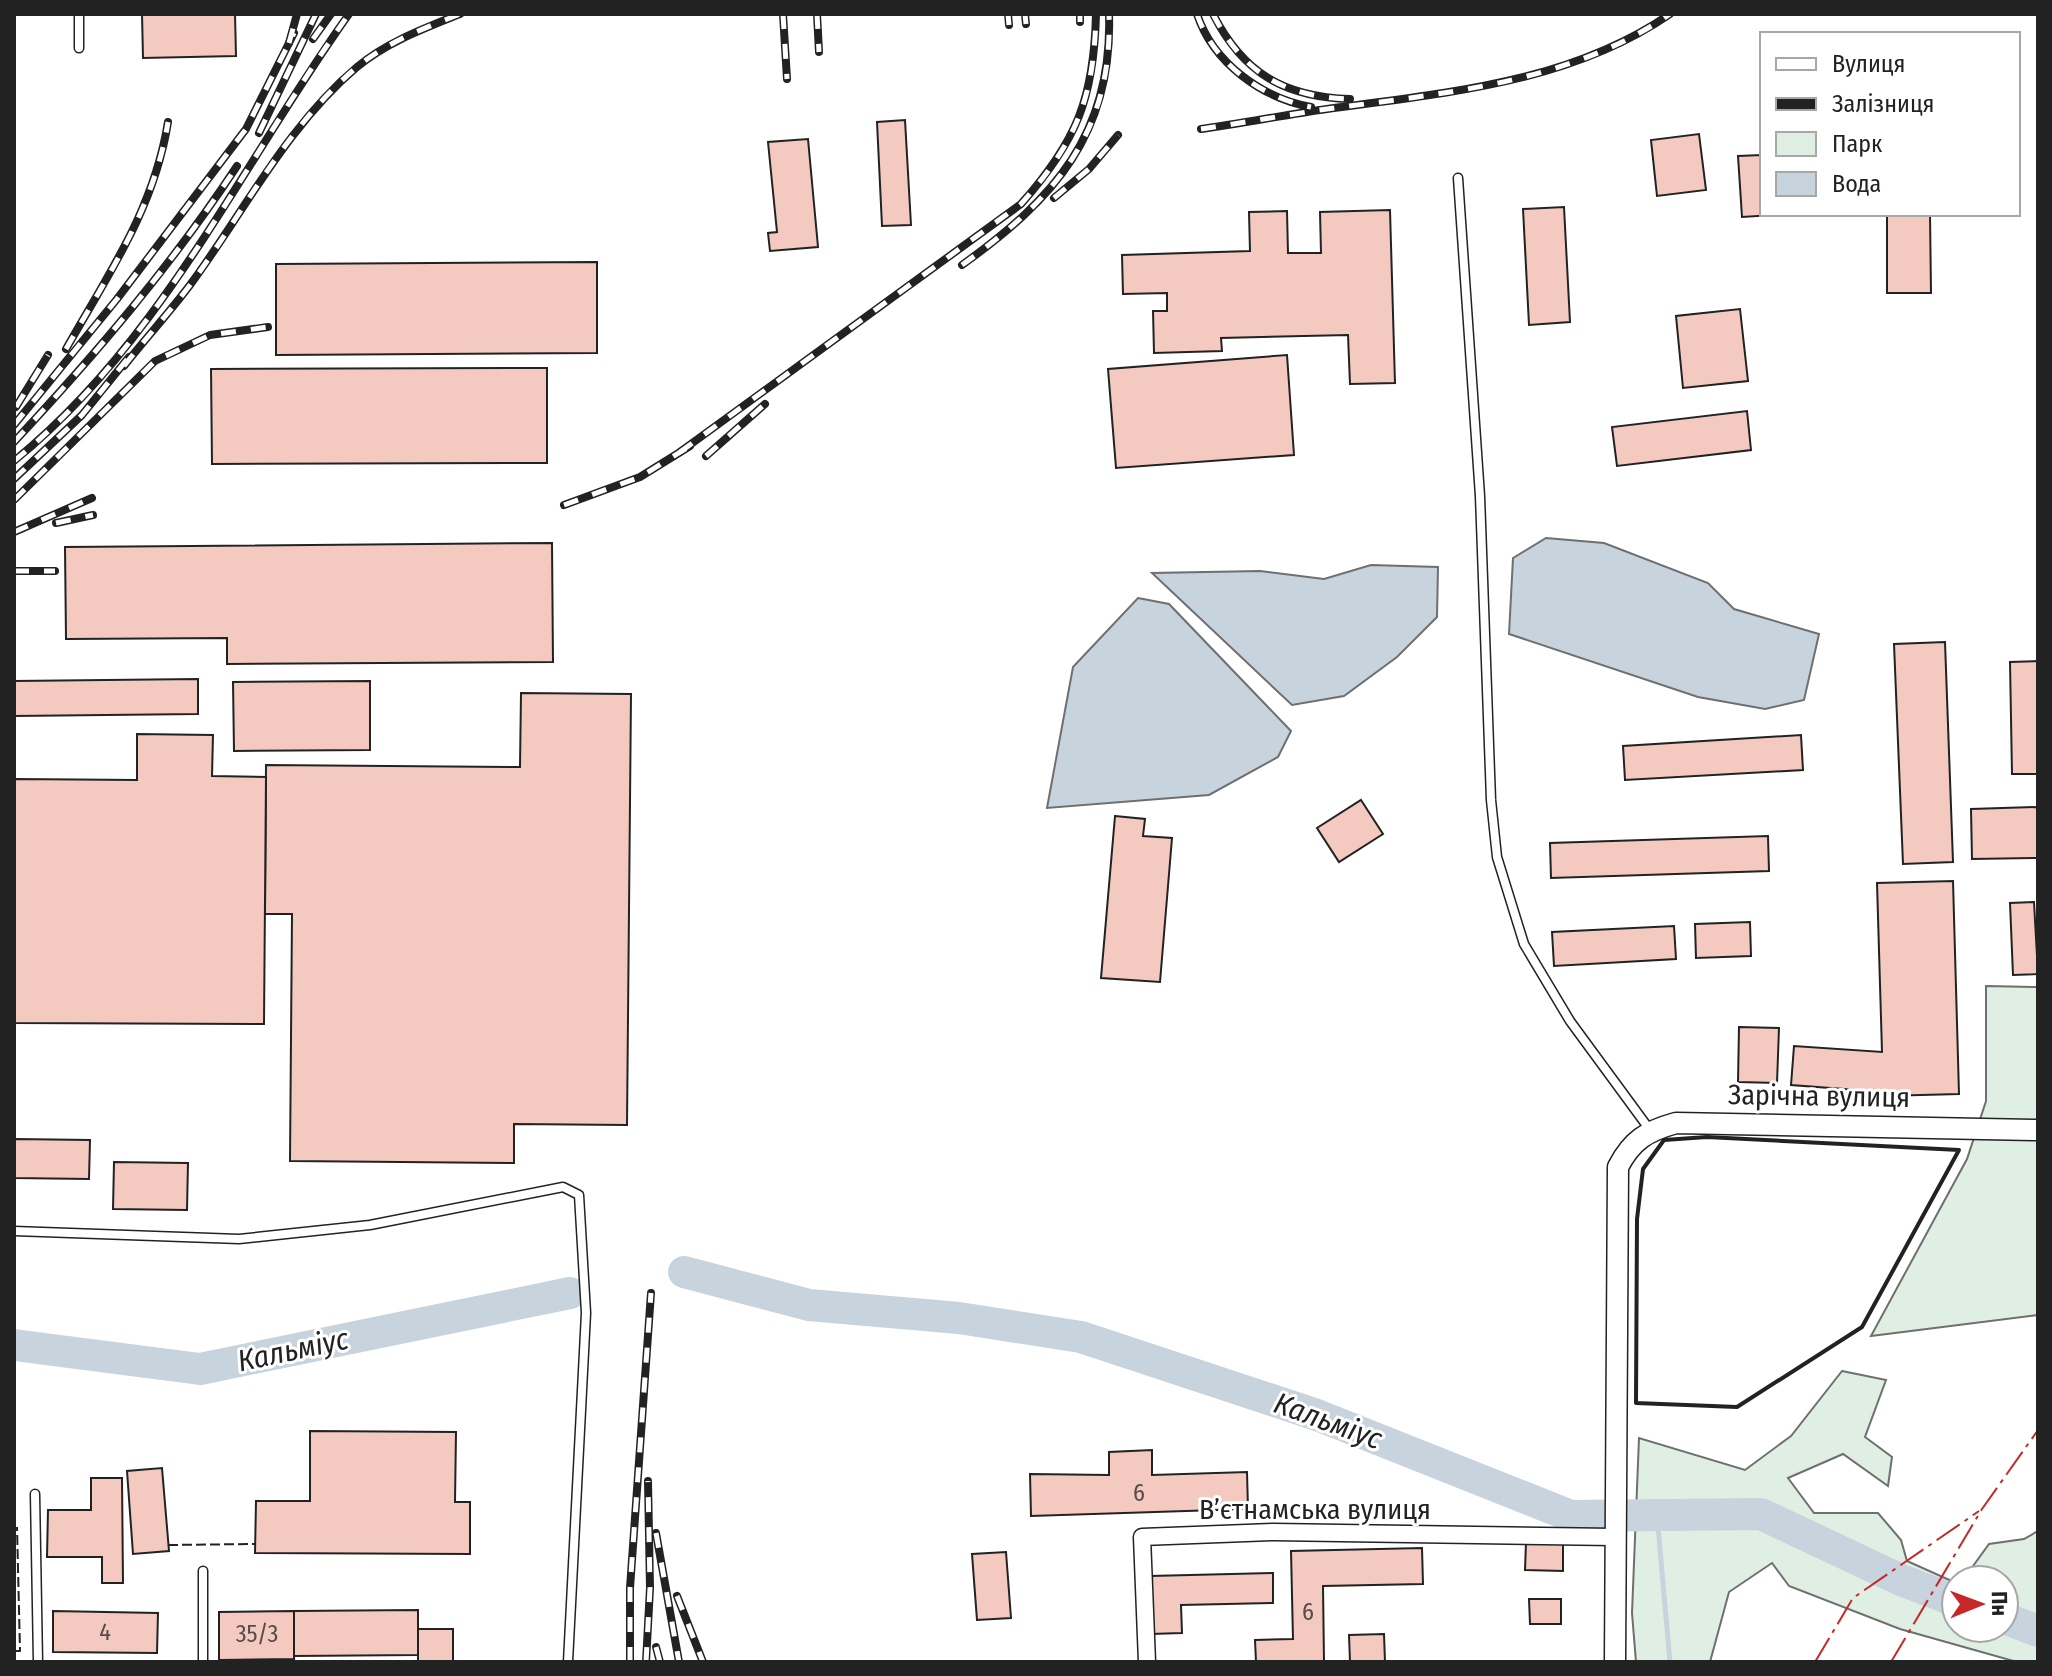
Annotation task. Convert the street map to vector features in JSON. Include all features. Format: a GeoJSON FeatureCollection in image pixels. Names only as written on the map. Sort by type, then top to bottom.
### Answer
{"type":"FeatureCollection","features":[{"type":"Feature","properties":{"kind":"street","name":"Зарічна вулиця"},"geometry":{"type":"LineString","coordinates":[[1650,1130],[1676,1123],[1716,1121],[2038,1130]]}},
{"type":"Feature","properties":{"kind":"street"},"geometry":{"type":"LineString","coordinates":[[1615,1662],[1618,1167],[1630,1144],[1650,1130]]}},
{"type":"Feature","properties":{"kind":"street","name":"В’єтнамська вулиця"},"geometry":{"type":"LineString","coordinates":[[1147,1662],[1142,1537],[1273,1532],[1614,1537]]}},
{"type":"Feature","properties":{"kind":"lane"},"geometry":{"type":"LineString","coordinates":[[79,14],[79,48]]}},
{"type":"Feature","properties":{"kind":"lane"},"geometry":{"type":"LineString","coordinates":[[1458,178],[1480,496],[1491,800],[1497,857],[1524,944],[1570,1021],[1650,1130]]}},
{"type":"Feature","properties":{"kind":"lane"},"geometry":{"type":"LineString","coordinates":[[14,1231],[239,1239],[370,1225],[563,1187],[579,1195],[586,1313],[568,1662]]}},
{"type":"Feature","properties":{"kind":"lane"},"geometry":{"type":"LineString","coordinates":[[35,1494],[38,1662]]}},
{"type":"Feature","properties":{"kind":"lane"},"geometry":{"type":"LineString","coordinates":[[203,1571],[203,1662]]}},
{"type":"Feature","properties":{"kind":"green space"},"geometry":{"type":"Polygon","coordinates":[[[1986,986],[2038,987],[2038,1315],[1871,1336],[1967,1159],[1986,1101],[1986,986]]]}},
{"type":"Feature","properties":{"kind":"green space"},"geometry":{"type":"Polygon","coordinates":[[[1842,1371],[1886,1380],[1865,1437],[1892,1457],[1888,1486],[1843,1454],[1788,1478],[1814,1513],[1878,1513],[1901,1540],[1907,1561],[1940,1576],[1940,1640],[1900,1629],[1789,1586],[1772,1563],[1729,1592],[1710,1662],[1636,1662],[1632,1613],[1639,1438],[1745,1470],[1791,1436],[1842,1371]]]}},
{"type":"Feature","properties":{"kind":"green space"},"geometry":{"type":"Polygon","coordinates":[[[2038,1531],[2038,1662],[2017,1662],[1953,1644],[2020,1644],[2020,1564],[1975,1564],[1989,1544],[2024,1539],[2038,1531]]]}},
{"type":"Feature","properties":{"kind":"water"},"geometry":{"type":"Polygon","coordinates":[[[1546,538],[1604,543],[1708,583],[1734,609],[1819,634],[1804,700],[1765,709],[1698,697],[1509,634],[1513,558],[1546,538]]]}},
{"type":"Feature","properties":{"kind":"water"},"geometry":{"type":"Polygon","coordinates":[[[1371,565],[1438,567],[1437,617],[1397,657],[1344,696],[1292,705],[1152,573],[1260,571],[1324,579],[1371,565]]]}},
{"type":"Feature","properties":{"kind":"water"},"geometry":{"type":"Polygon","coordinates":[[[1138,598],[1169,604],[1291,731],[1278,757],[1209,795],[1047,808],[1073,667],[1138,598]]]}},
{"type":"Feature","properties":{"kind":"building"},"geometry":{"type":"Polygon","coordinates":[[[142,14],[235,14],[236,56],[143,58],[142,14]]]}},
{"type":"Feature","properties":{"kind":"building"},"geometry":{"type":"Polygon","coordinates":[[[905,120],[911,225],[882,226],[877,122],[905,120]]]}},
{"type":"Feature","properties":{"kind":"building"},"geometry":{"type":"Polygon","coordinates":[[[1699,134],[1706,190],[1657,196],[1651,140],[1699,134]]]}},
{"type":"Feature","properties":{"kind":"building"},"geometry":{"type":"Polygon","coordinates":[[[808,139],[818,247],[770,251],[768,233],[777,232],[768,142],[808,139]]]}},
{"type":"Feature","properties":{"kind":"building"},"geometry":{"type":"Polygon","coordinates":[[[1760,155],[1760,216],[1742,217],[1738,156],[1760,155]]]}},
{"type":"Feature","properties":{"kind":"building"},"geometry":{"type":"Polygon","coordinates":[[[1564,207],[1570,322],[1529,325],[1523,209],[1564,207]]]}},
{"type":"Feature","properties":{"kind":"building"},"geometry":{"type":"Polygon","coordinates":[[[1390,210],[1395,383],[1350,384],[1348,335],[1221,338],[1222,351],[1154,353],[1153,311],[1167,311],[1167,293],[1123,294],[1122,255],[1250,251],[1249,212],[1287,211],[1288,253],[1321,253],[1320,212],[1390,210]]]}},
{"type":"Feature","properties":{"kind":"building"},"geometry":{"type":"Polygon","coordinates":[[[1887,216],[1930,216],[1931,293],[1887,293],[1887,216]]]}},
{"type":"Feature","properties":{"kind":"building"},"geometry":{"type":"Polygon","coordinates":[[[597,262],[597,353],[276,355],[276,264],[597,262]]]}},
{"type":"Feature","properties":{"kind":"building"},"geometry":{"type":"Polygon","coordinates":[[[1740,309],[1748,381],[1683,388],[1676,316],[1740,309]]]}},
{"type":"Feature","properties":{"kind":"building"},"geometry":{"type":"Polygon","coordinates":[[[1287,355],[1294,455],[1116,468],[1108,369],[1287,355]]]}},
{"type":"Feature","properties":{"kind":"building"},"geometry":{"type":"Polygon","coordinates":[[[547,368],[547,463],[212,464],[211,369],[547,368]]]}},
{"type":"Feature","properties":{"kind":"building"},"geometry":{"type":"Polygon","coordinates":[[[1747,411],[1751,450],[1617,466],[1612,427],[1747,411]]]}},
{"type":"Feature","properties":{"kind":"building"},"geometry":{"type":"Polygon","coordinates":[[[552,543],[553,662],[227,664],[227,638],[66,639],[65,547],[552,543]]]}},
{"type":"Feature","properties":{"kind":"building"},"geometry":{"type":"Polygon","coordinates":[[[1945,642],[1953,862],[1903,864],[1894,644],[1945,642]]]}},
{"type":"Feature","properties":{"kind":"building"},"geometry":{"type":"Polygon","coordinates":[[[2038,661],[2038,774],[2012,774],[2010,662],[2038,661]]]}},
{"type":"Feature","properties":{"kind":"building"},"geometry":{"type":"Polygon","coordinates":[[[198,679],[198,714],[14,716],[14,681],[198,679]]]}},
{"type":"Feature","properties":{"kind":"building"},"geometry":{"type":"Polygon","coordinates":[[[370,681],[370,750],[234,751],[233,682],[370,681]]]}},
{"type":"Feature","properties":{"kind":"building"},"geometry":{"type":"Polygon","coordinates":[[[521,693],[631,694],[627,1125],[514,1124],[514,1163],[290,1161],[292,914],[265,914],[266,765],[520,767],[521,693]]]}},
{"type":"Feature","properties":{"kind":"building"},"geometry":{"type":"Polygon","coordinates":[[[137,734],[213,735],[212,776],[266,777],[264,1024],[14,1023],[14,779],[137,780],[137,734]]]}},
{"type":"Feature","properties":{"kind":"building"},"geometry":{"type":"Polygon","coordinates":[[[1801,735],[1803,770],[1625,780],[1623,746],[1801,735]]]}},
{"type":"Feature","properties":{"kind":"building"},"geometry":{"type":"Polygon","coordinates":[[[1361,800],[1383,834],[1339,862],[1317,828],[1361,800]]]}},
{"type":"Feature","properties":{"kind":"building"},"geometry":{"type":"Polygon","coordinates":[[[2038,807],[2038,858],[1972,859],[1971,809],[2038,807]]]}},
{"type":"Feature","properties":{"kind":"building"},"geometry":{"type":"Polygon","coordinates":[[[1115,816],[1145,819],[1143,836],[1172,838],[1160,982],[1101,978],[1115,816]]]}},
{"type":"Feature","properties":{"kind":"building"},"geometry":{"type":"Polygon","coordinates":[[[1768,836],[1769,871],[1551,878],[1550,843],[1768,836]]]}},
{"type":"Feature","properties":{"kind":"building"},"geometry":{"type":"Polygon","coordinates":[[[1953,881],[1959,1094],[1883,1096],[1883,1092],[1791,1085],[1794,1046],[1882,1052],[1877,883],[1953,881]]]}},
{"type":"Feature","properties":{"kind":"building"},"geometry":{"type":"Polygon","coordinates":[[[2034,902],[2038,974],[2013,975],[2010,903],[2034,902]]]}},
{"type":"Feature","properties":{"kind":"building"},"geometry":{"type":"Polygon","coordinates":[[[1750,922],[1751,956],[1696,958],[1695,924],[1750,922]]]}},
{"type":"Feature","properties":{"kind":"building"},"geometry":{"type":"Polygon","coordinates":[[[1674,926],[1676,959],[1554,966],[1552,932],[1674,926]]]}},
{"type":"Feature","properties":{"kind":"building"},"geometry":{"type":"Polygon","coordinates":[[[1739,1027],[1779,1028],[1777,1083],[1738,1082],[1739,1027]]]}},
{"type":"Feature","properties":{"kind":"building"},"geometry":{"type":"Polygon","coordinates":[[[14,1139],[90,1140],[89,1179],[14,1178],[14,1139]]]}},
{"type":"Feature","properties":{"kind":"building"},"geometry":{"type":"Polygon","coordinates":[[[114,1162],[188,1163],[187,1210],[113,1209],[114,1162]]]}},
{"type":"Feature","properties":{"kind":"building"},"geometry":{"type":"Polygon","coordinates":[[[310,1431],[456,1432],[455,1502],[470,1502],[470,1554],[255,1553],[256,1501],[310,1501],[310,1431]]]}},
{"type":"Feature","properties":{"kind":"building"},"geometry":{"type":"Polygon","coordinates":[[[1152,1450],[1152,1475],[1247,1472],[1248,1509],[1031,1516],[1030,1474],[1109,1475],[1109,1452],[1152,1450]]]}},
{"type":"Feature","properties":{"kind":"building"},"geometry":{"type":"Polygon","coordinates":[[[162,1468],[169,1551],[133,1554],[127,1471],[162,1468]]]}},
{"type":"Feature","properties":{"kind":"building"},"geometry":{"type":"Polygon","coordinates":[[[91,1478],[122,1478],[123,1583],[102,1583],[102,1557],[47,1557],[48,1510],[91,1510],[91,1478]]]}},
{"type":"Feature","properties":{"kind":"building"},"geometry":{"type":"Polygon","coordinates":[[[1526,1542],[1563,1542],[1563,1571],[1525,1570],[1526,1542]]]}},
{"type":"Feature","properties":{"kind":"building"},"geometry":{"type":"Polygon","coordinates":[[[1422,1548],[1423,1584],[1323,1586],[1324,1662],[1256,1662],[1255,1640],[1293,1639],[1291,1551],[1422,1548]]]}},
{"type":"Feature","properties":{"kind":"building"},"geometry":{"type":"Polygon","coordinates":[[[1006,1552],[1011,1618],[977,1620],[972,1554],[1006,1552]]]}},
{"type":"Feature","properties":{"kind":"building"},"geometry":{"type":"Polygon","coordinates":[[[1273,1573],[1273,1603],[1181,1605],[1182,1633],[1151,1634],[1150,1576],[1273,1573]]]}},
{"type":"Feature","properties":{"kind":"building"},"geometry":{"type":"Polygon","coordinates":[[[1529,1599],[1561,1599],[1561,1624],[1530,1624],[1529,1599]]]}},
{"type":"Feature","properties":{"kind":"building"},"geometry":{"type":"Polygon","coordinates":[[[418,1610],[418,1655],[294,1656],[294,1611],[418,1610]]]}},
{"type":"Feature","properties":{"kind":"building"},"geometry":{"type":"Polygon","coordinates":[[[53,1611],[158,1613],[157,1653],[53,1652],[53,1611]]]}},
{"type":"Feature","properties":{"kind":"building"},"geometry":{"type":"Polygon","coordinates":[[[294,1611],[294,1659],[219,1660],[219,1612],[294,1611]]]}},
{"type":"Feature","properties":{"kind":"building"},"geometry":{"type":"Polygon","coordinates":[[[418,1629],[453,1629],[453,1662],[418,1662],[418,1629]]]}},
{"type":"Feature","properties":{"kind":"building"},"geometry":{"type":"Polygon","coordinates":[[[1384,1634],[1385,1662],[1350,1662],[1349,1635],[1384,1634]]]}},
{"type":"Feature","properties":{"kind":"waterway","name":"Кальміус"},"geometry":{"type":"LineString","coordinates":[[684,1272],[809,1305],[959,1318],[1081,1337],[1317,1415],[1571,1516],[1761,1514],[1901,1580],[1940,1595]]}},
{"type":"Feature","properties":{"kind":"waterway","name":"Кальміус"},"geometry":{"type":"LineString","coordinates":[[14,1345],[200,1369],[570,1293]]}},
{"type":"Feature","properties":{"kind":"waterway"},"geometry":{"type":"LineString","coordinates":[[1657,1515],[1670,1662]]}},
{"type":"Feature","properties":{"kind":"waterway","name":"Кальміус"},"geometry":{"type":"LineString","coordinates":[[2020,1624],[2038,1631]]}},
{"type":"Feature","properties":{"kind":"railway"},"geometry":{"type":"LineString","coordinates":[[289,43],[297,14]]}},
{"type":"Feature","properties":{"kind":"railway"},"geometry":{"type":"LineString","coordinates":[[259,133],[316,14]]}},
{"type":"Feature","properties":{"kind":"railway"},"geometry":{"type":"LineString","coordinates":[[313,39],[331,14]]}},
{"type":"Feature","properties":{"kind":"railway"},"geometry":{"type":"LineString","coordinates":[[14,461],[66,414],[114,362],[157,307],[349,14]]}},
{"type":"Feature","properties":{"kind":"railway"},"geometry":{"type":"LineString","coordinates":[[124,366],[190,285],[287,143],[332,91],[381,50],[460,14]]}},
{"type":"Feature","properties":{"kind":"railway"},"geometry":{"type":"LineString","coordinates":[[783,14],[787,79]]}},
{"type":"Feature","properties":{"kind":"railway"},"geometry":{"type":"LineString","coordinates":[[817,14],[819,52]]}},
{"type":"Feature","properties":{"kind":"railway"},"geometry":{"type":"LineString","coordinates":[[1008,14],[1009,25]]}},
{"type":"Feature","properties":{"kind":"railway"},"geometry":{"type":"LineString","coordinates":[[1025,14],[1026,24]]}},
{"type":"Feature","properties":{"kind":"railway"},"geometry":{"type":"LineString","coordinates":[[1080,14],[1080,22]]}},
{"type":"Feature","properties":{"kind":"railway"},"geometry":{"type":"LineString","coordinates":[[680,452],[1021,204],[1056,160],[1079,117],[1091,70],[1096,14]]}},
{"type":"Feature","properties":{"kind":"railway"},"geometry":{"type":"LineString","coordinates":[[962,265],[1024,215],[1072,160],[1089,129],[1101,95],[1108,57],[1109,14]]}},
{"type":"Feature","properties":{"kind":"railway"},"geometry":{"type":"LineString","coordinates":[[1197,14],[1215,48],[1242,76],[1275,96],[1311,107]]}},
{"type":"Feature","properties":{"kind":"railway"},"geometry":{"type":"LineString","coordinates":[[1213,14],[1238,52],[1268,78],[1305,93],[1350,99]]}},
{"type":"Feature","properties":{"kind":"railway"},"geometry":{"type":"LineString","coordinates":[[1201,129],[1505,81],[1591,56],[1670,14]]}},
{"type":"Feature","properties":{"kind":"railway"},"geometry":{"type":"LineString","coordinates":[[14,425],[117,299],[246,129],[294,33]]}},
{"type":"Feature","properties":{"kind":"railway"},"geometry":{"type":"LineString","coordinates":[[66,349],[141,212],[161,154],[168,122]]}},
{"type":"Feature","properties":{"kind":"railway"},"geometry":{"type":"LineString","coordinates":[[1054,198],[1089,169],[1118,135]]}},
{"type":"Feature","properties":{"kind":"railway"},"geometry":{"type":"LineString","coordinates":[[14,442],[131,309],[186,239],[237,166]]}},
{"type":"Feature","properties":{"kind":"railway"},"geometry":{"type":"LineString","coordinates":[[14,500],[155,361],[210,335],[268,327]]}},
{"type":"Feature","properties":{"kind":"railway"},"geometry":{"type":"LineString","coordinates":[[16,407],[48,355]]}},
{"type":"Feature","properties":{"kind":"railway"},"geometry":{"type":"LineString","coordinates":[[14,479],[82,415],[129,357]]}},
{"type":"Feature","properties":{"kind":"railway"},"geometry":{"type":"LineString","coordinates":[[706,456],[765,404]]}},
{"type":"Feature","properties":{"kind":"railway"},"geometry":{"type":"LineString","coordinates":[[564,505],[640,477],[690,446]]}},
{"type":"Feature","properties":{"kind":"railway"},"geometry":{"type":"LineString","coordinates":[[14,532],[92,498]]}},
{"type":"Feature","properties":{"kind":"railway"},"geometry":{"type":"LineString","coordinates":[[56,523],[93,515]]}},
{"type":"Feature","properties":{"kind":"railway"},"geometry":{"type":"LineString","coordinates":[[14,571],[55,571]]}},
{"type":"Feature","properties":{"kind":"railway"},"geometry":{"type":"LineString","coordinates":[[630,1662],[630,1588],[651,1293]]}},
{"type":"Feature","properties":{"kind":"railway"},"geometry":{"type":"LineString","coordinates":[[646,1662],[650,1588],[648,1481]]}},
{"type":"Feature","properties":{"kind":"railway"},"geometry":{"type":"LineString","coordinates":[[656,1533],[679,1662]]}},
{"type":"Feature","properties":{"kind":"railway"},"geometry":{"type":"LineString","coordinates":[[677,1596],[703,1662]]}},
{"type":"Feature","properties":{"kind":"railway"},"geometry":{"type":"LineString","coordinates":[[656,1647],[660,1662]]}},
{"type":"Feature","properties":{"kind":"fence"},"geometry":{"type":"LineString","coordinates":[[14,1651],[20,1651],[17,1527]]}},
{"type":"Feature","properties":{"kind":"fence"},"geometry":{"type":"LineString","coordinates":[[168,1545],[256,1544]]}},
{"type":"Feature","properties":{"kind":"wall"},"geometry":{"type":"LineString","coordinates":[[1707,1137],[1959,1150],[1862,1327],[1737,1407],[1636,1403],[1637,1219],[1643,1169],[1664,1140],[1707,1137]]}},
{"type":"Feature","properties":{"kind":"power"},"geometry":{"type":"LineString","coordinates":[[1891,1662],[1982,1509],[2038,1430]]}},
{"type":"Feature","properties":{"kind":"power"},"geometry":{"type":"LineString","coordinates":[[1815,1662],[1853,1598],[1979,1511]]}}]}
